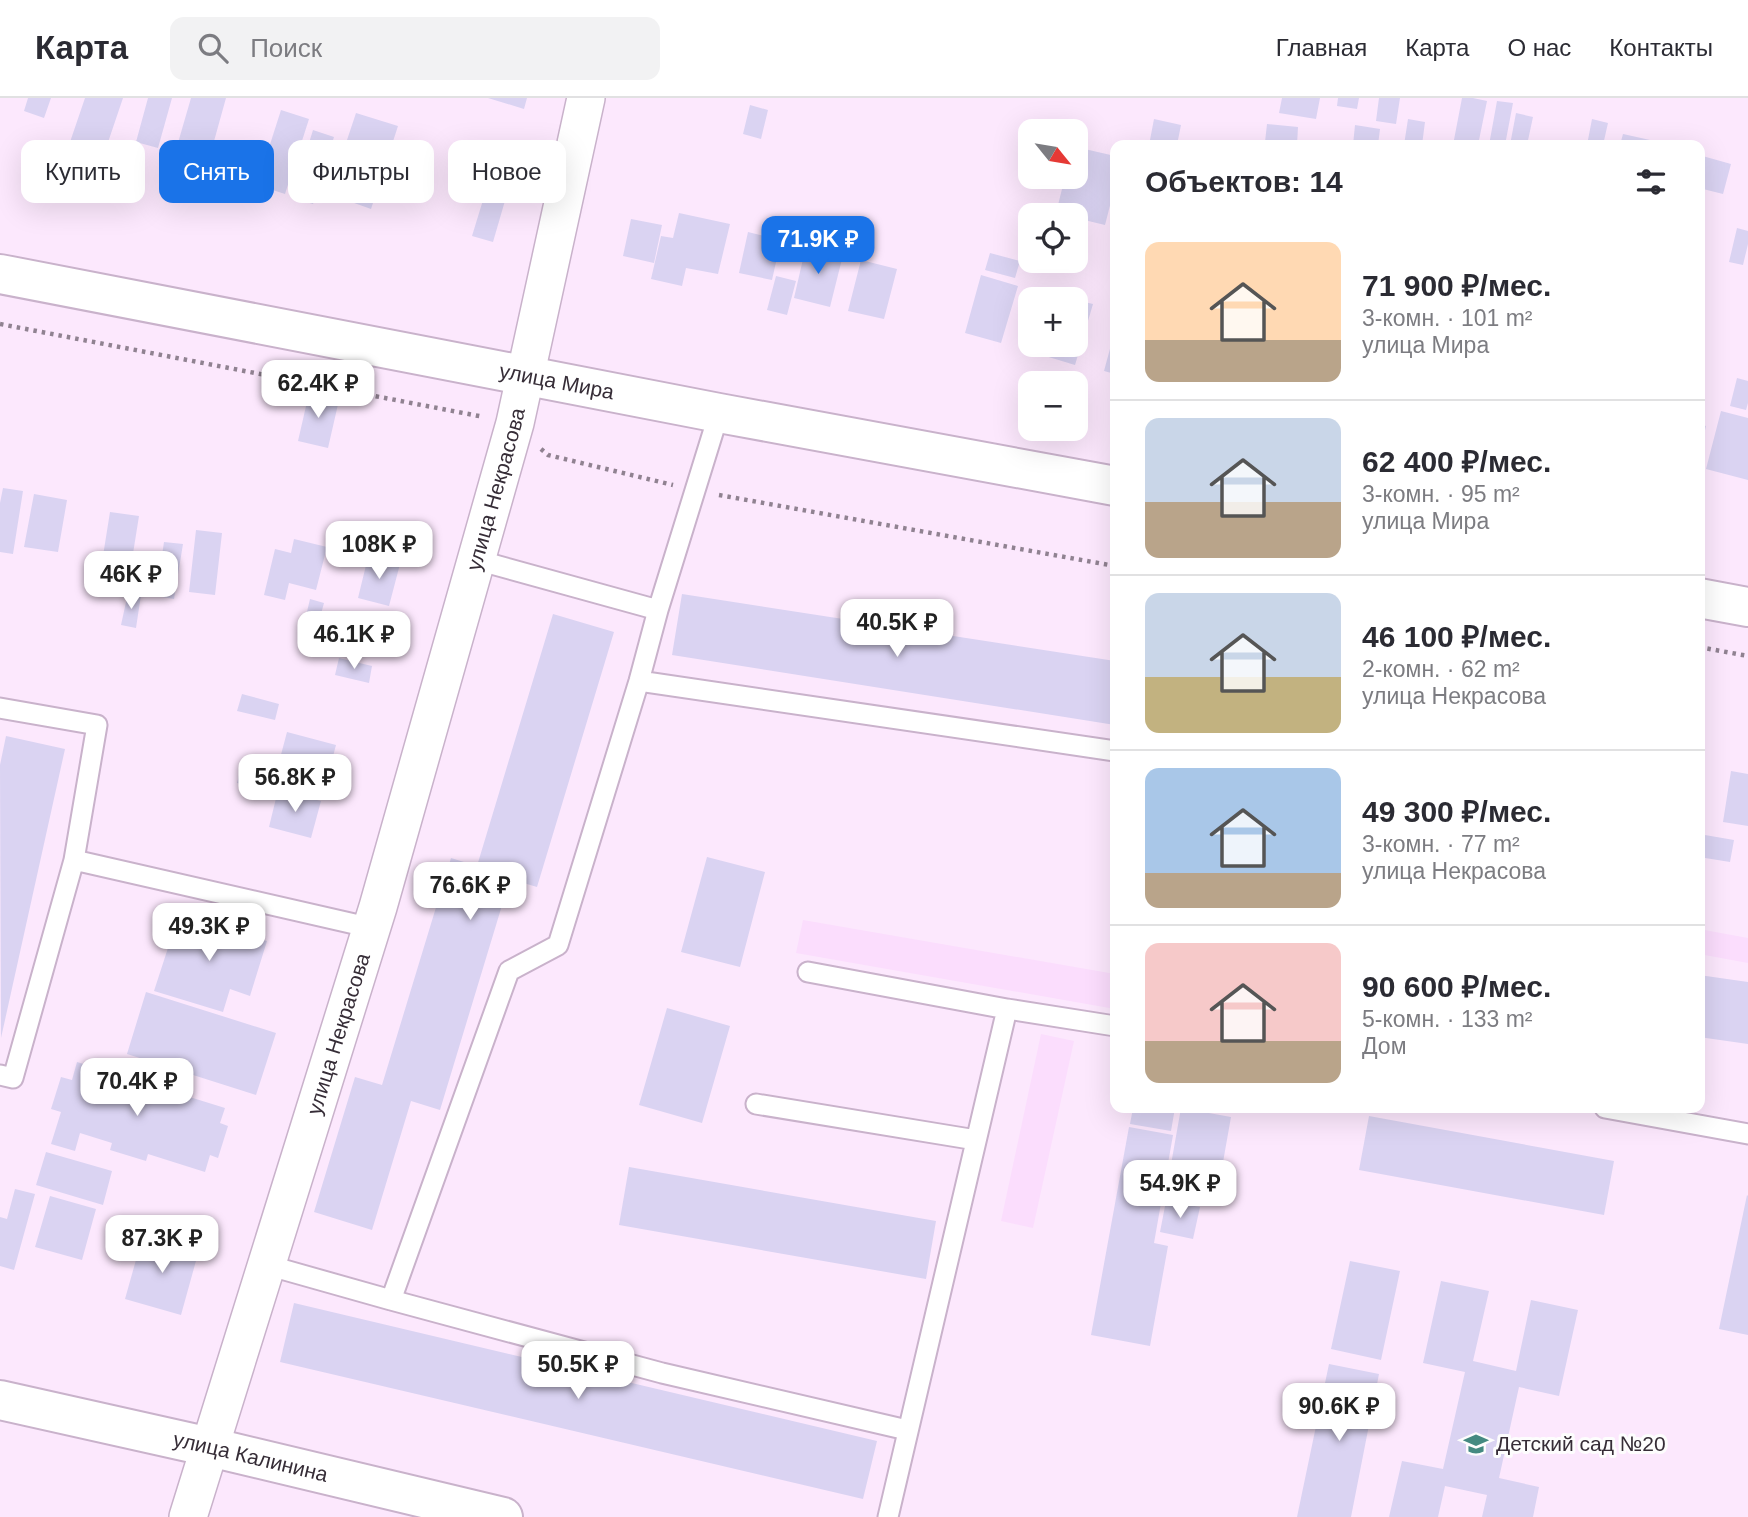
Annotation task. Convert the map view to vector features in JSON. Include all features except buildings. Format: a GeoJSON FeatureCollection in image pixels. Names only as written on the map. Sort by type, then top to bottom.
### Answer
{"type":"FeatureCollection","features":[{"type":"Feature","properties":{"kind":"street","name":"улица Некрасова"},"geometry":{"type":"LineString","coordinates":[[188,1517],[372,928],[477,560],[515,423],[586,98]]}},
{"type":"Feature","properties":{"kind":"street","name":"улица Мира"},"geometry":{"type":"LineString","coordinates":[[0,274],[719,413],[1110,485]]}},
{"type":"Feature","properties":{"kind":"street"},"geometry":{"type":"LineString","coordinates":[[1705,599],[1748,607]]}},
{"type":"Feature","properties":{"kind":"street","name":"улица Калинина"},"geometry":{"type":"LineString","coordinates":[[0,1400],[503,1517]]}},
{"type":"Feature","properties":{"kind":"lane"},"geometry":{"type":"LineString","coordinates":[[391,1300],[509,971],[558,946],[719,413]]}},
{"type":"Feature","properties":{"kind":"lane"},"geometry":{"type":"LineString","coordinates":[[477,560],[658,610]]}},
{"type":"Feature","properties":{"kind":"lane"},"geometry":{"type":"LineString","coordinates":[[639,681],[1110,750]]}},
{"type":"Feature","properties":{"kind":"lane"},"geometry":{"type":"LineString","coordinates":[[0,708],[97,724],[74,860],[13,1079],[0,1076]]}},
{"type":"Feature","properties":{"kind":"lane"},"geometry":{"type":"LineString","coordinates":[[74,860],[372,928]]}},
{"type":"Feature","properties":{"kind":"lane"},"geometry":{"type":"LineString","coordinates":[[808,972],[1110,1025]]}},
{"type":"Feature","properties":{"kind":"lane"},"geometry":{"type":"LineString","coordinates":[[888,1517],[1007,1009]]}},
{"type":"Feature","properties":{"kind":"lane"},"geometry":{"type":"LineString","coordinates":[[756,1104],[976,1140]]}},
{"type":"Feature","properties":{"kind":"lane"},"geometry":{"type":"LineString","coordinates":[[1632,1113],[1748,1134]]}},
{"type":"Feature","properties":{"kind":"lane"},"geometry":{"type":"LineString","coordinates":[[267,1265],[662,1373],[907,1430]]}},
{"type":"Feature","properties":{"kind":"path"},"geometry":{"type":"LineString","coordinates":[[0,324],[515,423],[548,455],[695,491],[1110,565]]}},
{"type":"Feature","properties":{"kind":"path"},"geometry":{"type":"LineString","coordinates":[[1705,648],[1748,656]]}},
{"type":"Feature","properties":{"kind":"shaded area"},"geometry":{"type":"Polygon","coordinates":[[[803,920],[1110,973],[1110,1008],[796,953],[803,920]]]}},
{"type":"Feature","properties":{"kind":"shaded area"},"geometry":{"type":"Polygon","coordinates":[[[1705,930],[1748,938],[1748,963],[1705,955],[1705,930]]]}},
{"type":"Feature","properties":{"kind":"shaded area"},"geometry":{"type":"Polygon","coordinates":[[[1041,1034],[1074,1041],[1033,1228],[1001,1221],[1041,1034]]]}},
{"type":"Feature","properties":{"kind":"place","name":"Детский сад №20"},"geometry":{"type":"Point","coordinates":[1476,1444]}}]}
